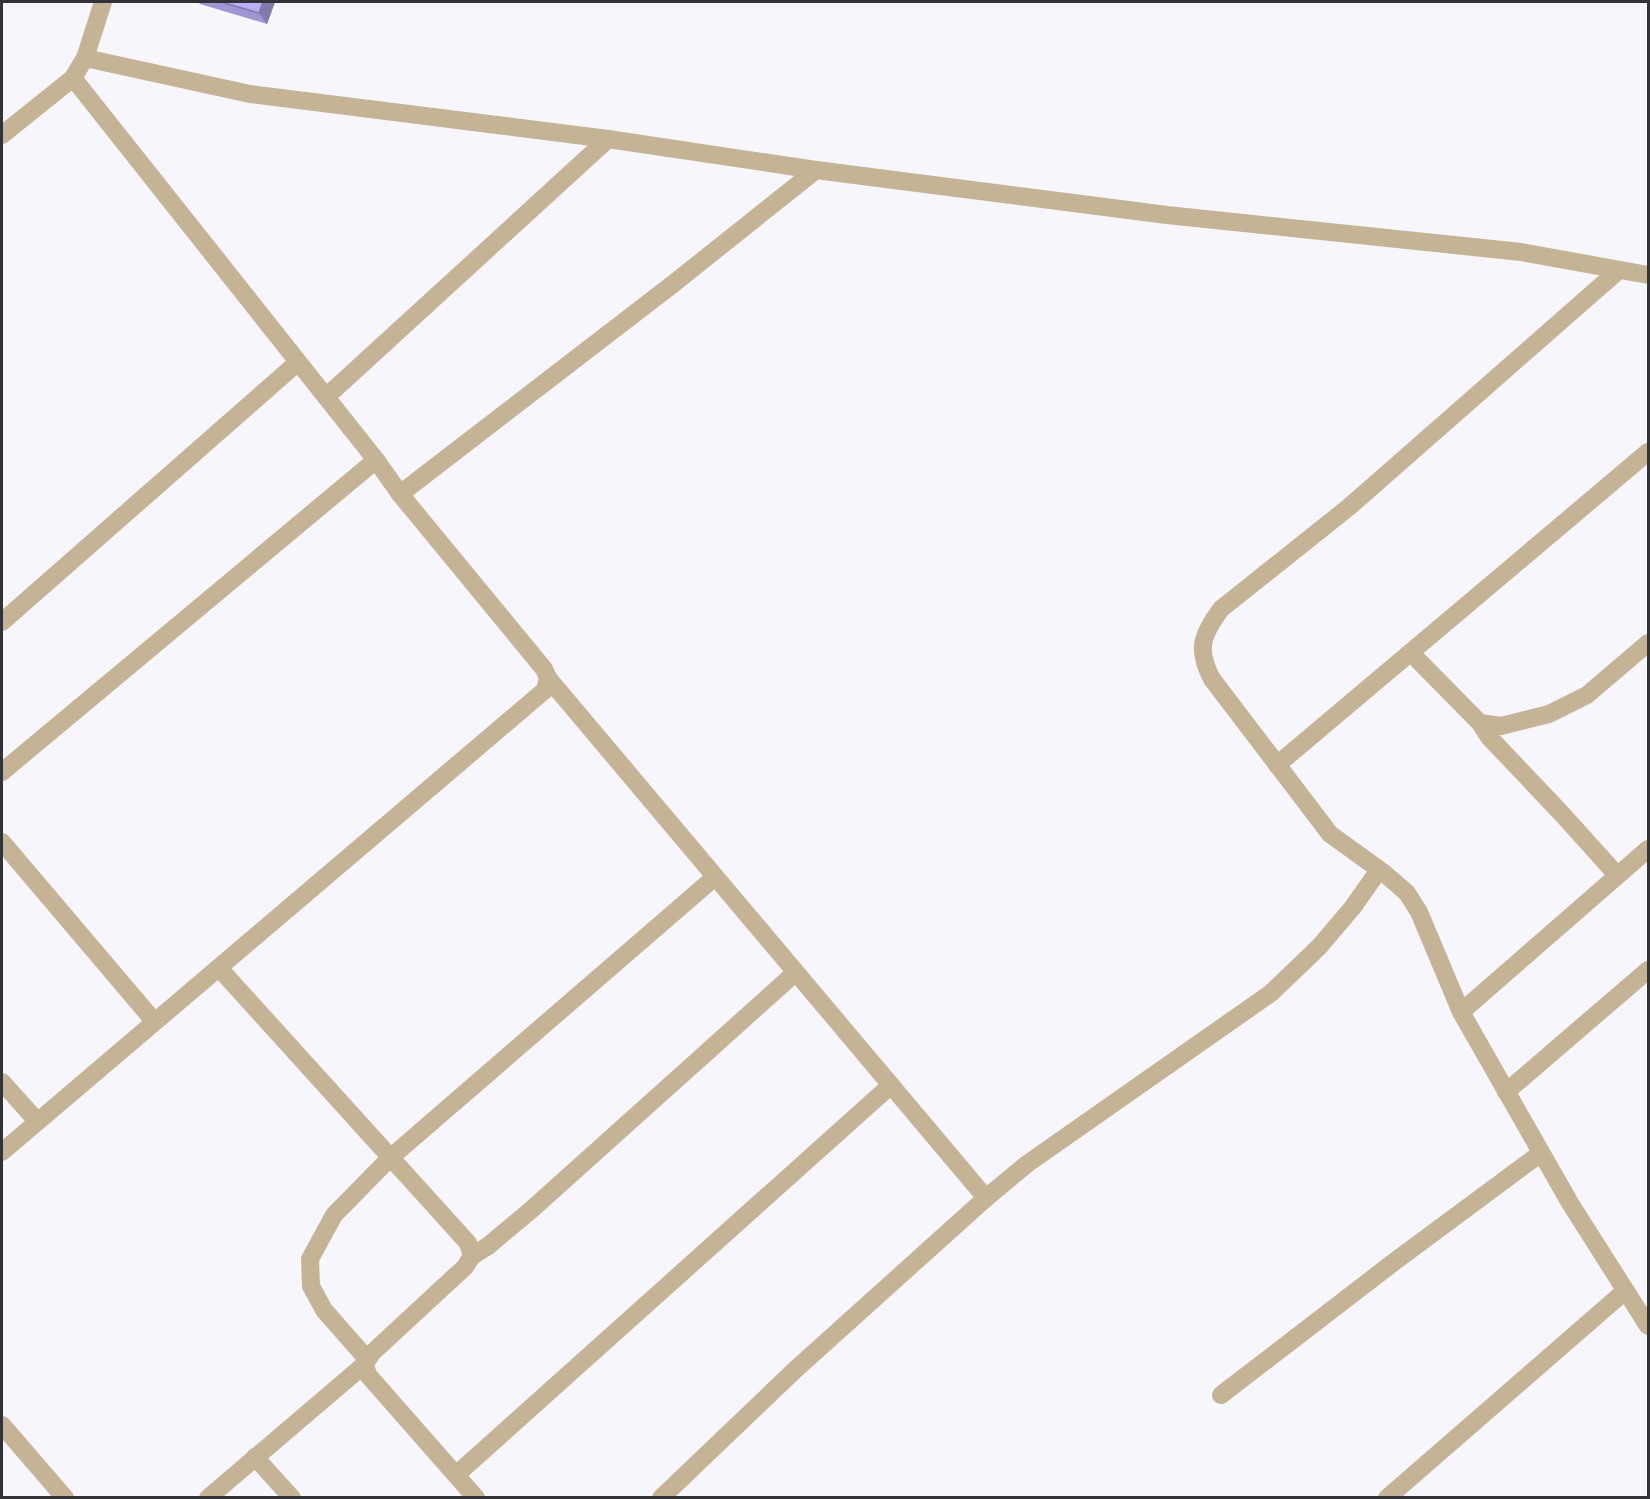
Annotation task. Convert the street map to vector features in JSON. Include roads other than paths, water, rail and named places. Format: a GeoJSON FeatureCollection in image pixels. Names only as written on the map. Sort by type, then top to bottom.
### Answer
{"type":"FeatureCollection","features":[{"type":"Feature","properties":{"kind":"street"},"geometry":{"type":"LineString","coordinates":[[2,135],[73,78],[86,58],[103,2]]}},
{"type":"Feature","properties":{"kind":"street"},"geometry":{"type":"LineString","coordinates":[[86,58],[250,94],[608,139],[816,170],[1167,215],[1521,252],[1648,275]]}},
{"type":"Feature","properties":{"kind":"street"},"geometry":{"type":"LineString","coordinates":[[73,78],[400,494],[544,669],[548,678],[986,1198]]}},
{"type":"Feature","properties":{"kind":"street"},"geometry":{"type":"LineString","coordinates":[[326,398],[608,139]]}},
{"type":"Feature","properties":{"kind":"street"},"geometry":{"type":"LineString","coordinates":[[400,494],[673,284],[816,170]]}},
{"type":"Feature","properties":{"kind":"street"},"geometry":{"type":"LineString","coordinates":[[1619,270],[1349,507],[1221,609],[1208,627],[1202,642],[1205,666],[1221,692],[1330,834],[1407,893],[1419,912],[1461,1012],[1570,1203],[1648,1326]]}},
{"type":"Feature","properties":{"kind":"street"},"geometry":{"type":"LineString","coordinates":[[2,622],[297,363]]}},
{"type":"Feature","properties":{"kind":"street"},"geometry":{"type":"LineString","coordinates":[[1277,765],[1648,452]]}},
{"type":"Feature","properties":{"kind":"street"},"geometry":{"type":"LineString","coordinates":[[2,772],[375,460]]}},
{"type":"Feature","properties":{"kind":"street"},"geometry":{"type":"LineString","coordinates":[[1480,723],[1501,726],[1549,714],[1587,695],[1648,643]]}},
{"type":"Feature","properties":{"kind":"street"},"geometry":{"type":"LineString","coordinates":[[1411,653],[1480,723],[1489,737],[1563,814],[1617,875]]}},
{"type":"Feature","properties":{"kind":"street"},"geometry":{"type":"LineString","coordinates":[[2,1152],[545,690],[548,678]]}},
{"type":"Feature","properties":{"kind":"street"},"geometry":{"type":"LineString","coordinates":[[3,846],[154,1021]]}},
{"type":"Feature","properties":{"kind":"street"},"geometry":{"type":"LineString","coordinates":[[1461,1012],[1648,849]]}},
{"type":"Feature","properties":{"kind":"street"},"geometry":{"type":"LineString","coordinates":[[661,1497],[796,1369],[1027,1164],[1271,993],[1319,947],[1353,907],[1379,870]]}},
{"type":"Feature","properties":{"kind":"street"},"geometry":{"type":"LineString","coordinates":[[476,1497],[368,1375],[366,1362],[324,1310],[311,1286],[310,1259],[334,1215],[390,1158],[715,877]]}},
{"type":"Feature","properties":{"kind":"street"},"geometry":{"type":"LineString","coordinates":[[219,968],[468,1243],[471,1256]]}},
{"type":"Feature","properties":{"kind":"street"},"geometry":{"type":"LineString","coordinates":[[1506,1092],[1648,970]]}},
{"type":"Feature","properties":{"kind":"street"},"geometry":{"type":"LineString","coordinates":[[208,1497],[366,1362],[372,1353],[465,1267],[471,1256],[488,1246],[531,1209],[795,973]]}},
{"type":"Feature","properties":{"kind":"street"},"geometry":{"type":"LineString","coordinates":[[2,1082],[37,1121]]}},
{"type":"Feature","properties":{"kind":"street"},"geometry":{"type":"LineString","coordinates":[[456,1475],[890,1086]]}},
{"type":"Feature","properties":{"kind":"street"},"geometry":{"type":"LineString","coordinates":[[1221,1395],[1541,1153]]}},
{"type":"Feature","properties":{"kind":"street"},"geometry":{"type":"LineString","coordinates":[[1387,1497],[1625,1291]]}},
{"type":"Feature","properties":{"kind":"street"},"geometry":{"type":"LineString","coordinates":[[2,1425],[65,1497]]}},
{"type":"Feature","properties":{"kind":"street"},"geometry":{"type":"LineString","coordinates":[[255,1457],[292,1497]]}}]}
